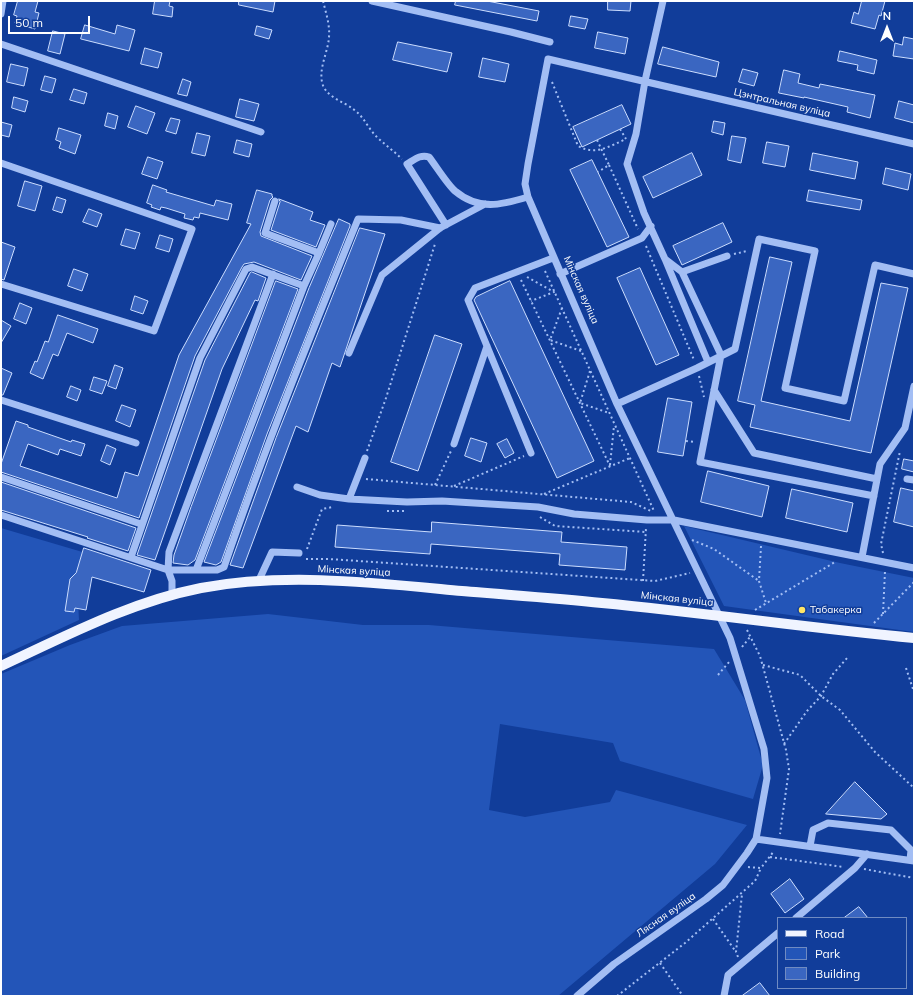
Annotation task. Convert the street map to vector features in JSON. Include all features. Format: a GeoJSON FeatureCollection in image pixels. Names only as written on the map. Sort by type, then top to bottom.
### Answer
{"type":"FeatureCollection","features":[{"type":"Feature","properties":{"kind":"main road","name":"Мінская вуліца"},"geometry":{"type":"LineString","coordinates":[[1,666],[116,613],[172,595],[200,588],[259,580],[388,584],[602,603],[864,634],[914,638]]}},
{"type":"Feature","properties":{"kind":"street"},"geometry":{"type":"LineString","coordinates":[[1,14],[4,1]]}},
{"type":"Feature","properties":{"kind":"street"},"geometry":{"type":"LineString","coordinates":[[372,1],[550,42]]}},
{"type":"Feature","properties":{"kind":"street"},"geometry":{"type":"LineString","coordinates":[[663,1],[645,81],[636,134],[627,164],[644,213],[651,226],[708,362]]}},
{"type":"Feature","properties":{"kind":"street"},"geometry":{"type":"LineString","coordinates":[[1,44],[261,132]]}},
{"type":"Feature","properties":{"kind":"street","name":"Цэнтральная вуліца"},"geometry":{"type":"LineString","coordinates":[[548,59],[914,144]]}},
{"type":"Feature","properties":{"kind":"street","name":"Мінская вуліца"},"geometry":{"type":"LineString","coordinates":[[548,59],[526,177],[526,191],[553,258],[617,404],[719,616]]}},
{"type":"Feature","properties":{"kind":"street"},"geometry":{"type":"LineString","coordinates":[[443,226],[407,164],[424,155],[429,157],[454,191],[474,203],[503,204],[528,197]]}},
{"type":"Feature","properties":{"kind":"street"},"geometry":{"type":"LineString","coordinates":[[1,163],[192,229],[154,332],[1,284]]}},
{"type":"Feature","properties":{"kind":"street"},"geometry":{"type":"LineString","coordinates":[[276,201],[265,233],[319,253]]}},
{"type":"Feature","properties":{"kind":"street"},"geometry":{"type":"LineString","coordinates":[[349,352],[382,275],[443,226],[485,204]]}},
{"type":"Feature","properties":{"kind":"street"},"geometry":{"type":"LineString","coordinates":[[1,515],[168,570],[217,570],[224,567],[241,517],[325,298],[358,219],[402,220],[443,226]]}},
{"type":"Feature","properties":{"kind":"street"},"geometry":{"type":"LineString","coordinates":[[196,570],[304,286],[331,224]]}},
{"type":"Feature","properties":{"kind":"street"},"geometry":{"type":"LineString","coordinates":[[560,274],[642,238],[651,226]]}},
{"type":"Feature","properties":{"kind":"street"},"geometry":{"type":"LineString","coordinates":[[617,404],[697,368],[734,349],[759,239],[815,251],[785,388],[844,402],[875,265],[914,274]]}},
{"type":"Feature","properties":{"kind":"street"},"geometry":{"type":"LineString","coordinates":[[682,272],[727,256]]}},
{"type":"Feature","properties":{"kind":"street"},"geometry":{"type":"LineString","coordinates":[[531,453],[468,300],[475,288],[553,258]]}},
{"type":"Feature","properties":{"kind":"street"},"geometry":{"type":"LineString","coordinates":[[665,259],[682,272],[721,355],[700,462],[874,496]]}},
{"type":"Feature","properties":{"kind":"street"},"geometry":{"type":"LineString","coordinates":[[131,557],[141,524],[200,358],[246,269],[252,267],[304,286]]}},
{"type":"Feature","properties":{"kind":"street"},"geometry":{"type":"LineString","coordinates":[[172,595],[172,581],[168,570],[169,552],[273,274]]}},
{"type":"Feature","properties":{"kind":"street"},"geometry":{"type":"LineString","coordinates":[[454,444],[487,346]]}},
{"type":"Feature","properties":{"kind":"street"},"geometry":{"type":"LineString","coordinates":[[862,557],[880,464],[905,428],[914,386]]}},
{"type":"Feature","properties":{"kind":"street"},"geometry":{"type":"LineString","coordinates":[[714,390],[754,453],[877,479]]}},
{"type":"Feature","properties":{"kind":"street"},"geometry":{"type":"LineString","coordinates":[[1,400],[136,443]]}},
{"type":"Feature","properties":{"kind":"street"},"geometry":{"type":"LineString","coordinates":[[349,498],[365,458]]}},
{"type":"Feature","properties":{"kind":"street"},"geometry":{"type":"LineString","coordinates":[[1,477],[141,524]]}},
{"type":"Feature","properties":{"kind":"street"},"geometry":{"type":"LineString","coordinates":[[297,487],[320,495],[349,498],[407,502],[442,501],[538,507],[574,514],[647,520],[674,520],[914,568]]}},
{"type":"Feature","properties":{"kind":"street"},"geometry":{"type":"LineString","coordinates":[[259,580],[272,552],[303,555]]}},
{"type":"Feature","properties":{"kind":"street"},"geometry":{"type":"LineString","coordinates":[[719,616],[730,638],[764,749],[767,778],[756,839],[912,861],[911,850],[891,830],[828,823],[813,830],[810,846]]}},
{"type":"Feature","properties":{"kind":"street","name":"Лясная вуліца"},"geometry":{"type":"LineString","coordinates":[[577,996],[614,964],[706,899],[723,885],[756,839]]}},
{"type":"Feature","properties":{"kind":"street"},"geometry":{"type":"LineString","coordinates":[[797,917],[855,868],[867,854]]}},
{"type":"Feature","properties":{"kind":"street"},"geometry":{"type":"LineString","coordinates":[[724,996],[728,975],[777,934]]}},
{"type":"Feature","properties":{"kind":"path"},"geometry":{"type":"LineString","coordinates":[[323,1],[328,23],[329,37],[321,75],[322,84],[326,91],[354,109],[376,136],[407,164]]}},
{"type":"Feature","properties":{"kind":"path"},"geometry":{"type":"LineString","coordinates":[[546,66],[561,107],[578,146],[583,149],[602,150],[636,134]]}},
{"type":"Feature","properties":{"kind":"path"},"geometry":{"type":"LineString","coordinates":[[620,129],[626,139]]}},
{"type":"Feature","properties":{"kind":"path"},"geometry":{"type":"LineString","coordinates":[[597,140],[642,238],[697,368],[704,401]]}},
{"type":"Feature","properties":{"kind":"path"},"geometry":{"type":"LineString","coordinates":[[598,172],[609,165]]}},
{"type":"Feature","properties":{"kind":"path"},"geometry":{"type":"LineString","coordinates":[[365,458],[443,226]]}},
{"type":"Feature","properties":{"kind":"path"},"geometry":{"type":"LineString","coordinates":[[727,256],[756,248]]}},
{"type":"Feature","properties":{"kind":"path"},"geometry":{"type":"LineString","coordinates":[[541,262],[658,520]]}},
{"type":"Feature","properties":{"kind":"path"},"geometry":{"type":"LineString","coordinates":[[518,271],[554,292]]}},
{"type":"Feature","properties":{"kind":"path"},"geometry":{"type":"LineString","coordinates":[[518,271],[610,466]]}},
{"type":"Feature","properties":{"kind":"path"},"geometry":{"type":"LineString","coordinates":[[531,300],[554,292]]}},
{"type":"Feature","properties":{"kind":"path"},"geometry":{"type":"LineString","coordinates":[[550,340],[562,308]]}},
{"type":"Feature","properties":{"kind":"path"},"geometry":{"type":"LineString","coordinates":[[550,340],[581,351]]}},
{"type":"Feature","properties":{"kind":"path"},"geometry":{"type":"LineString","coordinates":[[580,403],[590,370]]}},
{"type":"Feature","properties":{"kind":"path"},"geometry":{"type":"LineString","coordinates":[[580,403],[610,413]]}},
{"type":"Feature","properties":{"kind":"path"},"geometry":{"type":"LineString","coordinates":[[610,466],[614,424]]}},
{"type":"Feature","properties":{"kind":"path"},"geometry":{"type":"LineString","coordinates":[[686,441],[695,442],[697,435]]}},
{"type":"Feature","properties":{"kind":"path"},"geometry":{"type":"LineString","coordinates":[[435,485],[454,444]]}},
{"type":"Feature","properties":{"kind":"path"},"geometry":{"type":"LineString","coordinates":[[883,614],[885,562],[881,544],[901,448]]}},
{"type":"Feature","properties":{"kind":"path"},"geometry":{"type":"LineString","coordinates":[[453,487],[531,453]]}},
{"type":"Feature","properties":{"kind":"path"},"geometry":{"type":"LineString","coordinates":[[542,494],[630,458]]}},
{"type":"Feature","properties":{"kind":"path"},"geometry":{"type":"LineString","coordinates":[[357,478],[631,502],[654,512]]}},
{"type":"Feature","properties":{"kind":"path"},"geometry":{"type":"LineString","coordinates":[[338,507],[322,509],[303,555],[329,559],[643,581],[654,581],[698,571]]}},
{"type":"Feature","properties":{"kind":"path"},"geometry":{"type":"LineString","coordinates":[[381,511],[403,512],[410,510]]}},
{"type":"Feature","properties":{"kind":"path"},"geometry":{"type":"LineString","coordinates":[[536,515],[555,526],[646,532]]}},
{"type":"Feature","properties":{"kind":"path"},"geometry":{"type":"LineString","coordinates":[[643,581],[647,520]]}},
{"type":"Feature","properties":{"kind":"path"},"geometry":{"type":"LineString","coordinates":[[681,535],[714,549],[759,581]]}},
{"type":"Feature","properties":{"kind":"path"},"geometry":{"type":"LineString","coordinates":[[762,537],[759,581],[766,604]]}},
{"type":"Feature","properties":{"kind":"path"},"geometry":{"type":"LineString","coordinates":[[755,610],[848,554]]}},
{"type":"Feature","properties":{"kind":"path"},"geometry":{"type":"LineString","coordinates":[[864,634],[914,582]]}},
{"type":"Feature","properties":{"kind":"path"},"geometry":{"type":"LineString","coordinates":[[738,651],[750,637]]}},
{"type":"Feature","properties":{"kind":"path"},"geometry":{"type":"LineString","coordinates":[[718,675],[733,657]]}},
{"type":"Feature","properties":{"kind":"path"},"geometry":{"type":"LineString","coordinates":[[784,744],[807,711],[821,696],[833,674],[847,658]]}},
{"type":"Feature","properties":{"kind":"path"},"geometry":{"type":"LineString","coordinates":[[763,665],[800,675],[821,696],[840,710],[875,752],[914,788]]}},
{"type":"Feature","properties":{"kind":"path"},"geometry":{"type":"LineString","coordinates":[[906,668],[914,692]]}},
{"type":"Feature","properties":{"kind":"path"},"geometry":{"type":"LineString","coordinates":[[617,996],[685,943],[755,881],[761,868]]}},
{"type":"Feature","properties":{"kind":"path"},"geometry":{"type":"LineString","coordinates":[[736,952],[742,892]]}},
{"type":"Feature","properties":{"kind":"path"},"geometry":{"type":"LineString","coordinates":[[713,918],[736,952],[742,964]]}},
{"type":"Feature","properties":{"kind":"path"},"geometry":{"type":"LineString","coordinates":[[660,963],[683,996]]}},
{"type":"Feature","properties":{"kind":"green space"},"geometry":{"type":"Polygon","coordinates":[[[684,526],[840,563],[914,578],[914,632],[724,606],[684,526]]]}},
{"type":"Feature","properties":{"kind":"green space"},"geometry":{"type":"Polygon","coordinates":[[[1,528],[96,556],[78,602],[79,620],[1,656],[1,528]]]}},
{"type":"Feature","properties":{"kind":"green space"},"geometry":{"type":"Polygon","coordinates":[[[268,614],[363,625],[429,625],[714,649],[745,700],[763,765],[753,799],[620,761],[613,743],[500,724],[489,810],[525,817],[610,802],[616,790],[747,825],[715,864],[558,996],[1,996],[1,674],[70,645],[122,626],[268,614]]]}},
{"type":"Feature","properties":{"kind":"building"},"geometry":{"type":"Polygon","coordinates":[[[18,1],[38,1],[35,12],[39,13],[35,29],[15,23],[17,16],[14,15],[18,1]]]}},
{"type":"Feature","properties":{"kind":"building"},"geometry":{"type":"Polygon","coordinates":[[[155,1],[170,1],[169,6],[173,7],[172,17],[153,14],[155,1]]]}},
{"type":"Feature","properties":{"kind":"building"},"geometry":{"type":"Polygon","coordinates":[[[239,1],[275,1],[273,12],[239,5],[239,1]]]}},
{"type":"Feature","properties":{"kind":"building"},"geometry":{"type":"Polygon","coordinates":[[[456,1],[487,1],[539,11],[537,21],[455,5],[456,1]]]}},
{"type":"Feature","properties":{"kind":"building"},"geometry":{"type":"Polygon","coordinates":[[[608,1],[631,1],[630,11],[608,10],[608,1]]]}},
{"type":"Feature","properties":{"kind":"building"},"geometry":{"type":"Polygon","coordinates":[[[862,1],[885,1],[881,16],[879,15],[875,29],[851,23],[854,12],[858,14],[862,1]]]}},
{"type":"Feature","properties":{"kind":"building"},"geometry":{"type":"Polygon","coordinates":[[[571,16],[588,19],[585,29],[569,26],[571,16]]]}},
{"type":"Feature","properties":{"kind":"building"},"geometry":{"type":"Polygon","coordinates":[[[85,25],[115,34],[117,25],[135,30],[129,51],[81,39],[85,25]]]}},
{"type":"Feature","properties":{"kind":"building"},"geometry":{"type":"Polygon","coordinates":[[[257,26],[272,30],[269,39],[255,35],[257,26]]]}},
{"type":"Feature","properties":{"kind":"building"},"geometry":{"type":"Polygon","coordinates":[[[53,31],[65,34],[60,54],[48,51],[53,31]]]}},
{"type":"Feature","properties":{"kind":"building"},"geometry":{"type":"Polygon","coordinates":[[[598,32],[628,38],[625,54],[595,48],[598,32]]]}},
{"type":"Feature","properties":{"kind":"building"},"geometry":{"type":"Polygon","coordinates":[[[904,37],[914,39],[914,59],[893,56],[895,43],[902,45],[904,37]]]}},
{"type":"Feature","properties":{"kind":"building"},"geometry":{"type":"Polygon","coordinates":[[[398,42],[452,53],[447,72],[393,60],[398,42]]]}},
{"type":"Feature","properties":{"kind":"building"},"geometry":{"type":"Polygon","coordinates":[[[663,47],[719,62],[716,77],[658,64],[663,47]]]}},
{"type":"Feature","properties":{"kind":"building"},"geometry":{"type":"Polygon","coordinates":[[[145,48],[162,53],[158,68],[141,64],[145,48]]]}},
{"type":"Feature","properties":{"kind":"building"},"geometry":{"type":"Polygon","coordinates":[[[840,51],[877,60],[874,74],[857,70],[858,65],[838,61],[840,51]]]}},
{"type":"Feature","properties":{"kind":"building"},"geometry":{"type":"Polygon","coordinates":[[[483,58],[509,64],[505,82],[479,77],[483,58]]]}},
{"type":"Feature","properties":{"kind":"building"},"geometry":{"type":"Polygon","coordinates":[[[11,64],[28,68],[24,86],[7,82],[11,64]]]}},
{"type":"Feature","properties":{"kind":"building"},"geometry":{"type":"Polygon","coordinates":[[[743,69],[758,73],[754,86],[739,82],[743,69]]]}},
{"type":"Feature","properties":{"kind":"building"},"geometry":{"type":"Polygon","coordinates":[[[784,70],[800,74],[798,83],[819,88],[820,84],[875,95],[870,118],[847,112],[848,107],[779,93],[784,70]]]}},
{"type":"Feature","properties":{"kind":"building"},"geometry":{"type":"Polygon","coordinates":[[[45,76],[56,79],[52,93],[41,90],[45,76]]]}},
{"type":"Feature","properties":{"kind":"building"},"geometry":{"type":"Polygon","coordinates":[[[183,79],[191,82],[187,96],[178,94],[183,79]]]}},
{"type":"Feature","properties":{"kind":"building"},"geometry":{"type":"Polygon","coordinates":[[[74,89],[87,93],[84,104],[70,100],[74,89]]]}},
{"type":"Feature","properties":{"kind":"building"},"geometry":{"type":"Polygon","coordinates":[[[14,97],[28,101],[25,112],[12,108],[14,97]]]}},
{"type":"Feature","properties":{"kind":"building"},"geometry":{"type":"Polygon","coordinates":[[[240,99],[259,104],[254,121],[236,117],[240,99]]]}},
{"type":"Feature","properties":{"kind":"building"},"geometry":{"type":"Polygon","coordinates":[[[899,101],[914,105],[914,123],[895,118],[899,101]]]}},
{"type":"Feature","properties":{"kind":"building"},"geometry":{"type":"Polygon","coordinates":[[[622,105],[631,124],[582,147],[573,127],[622,105]]]}},
{"type":"Feature","properties":{"kind":"building"},"geometry":{"type":"Polygon","coordinates":[[[136,106],[155,113],[147,134],[128,127],[136,106]]]}},
{"type":"Feature","properties":{"kind":"building"},"geometry":{"type":"Polygon","coordinates":[[[108,113],[118,116],[115,129],[105,126],[108,113]]]}},
{"type":"Feature","properties":{"kind":"building"},"geometry":{"type":"Polygon","coordinates":[[[171,118],[180,120],[176,134],[166,131],[171,118]]]}},
{"type":"Feature","properties":{"kind":"building"},"geometry":{"type":"Polygon","coordinates":[[[714,121],[725,123],[723,135],[712,132],[714,121]]]}},
{"type":"Feature","properties":{"kind":"building"},"geometry":{"type":"Polygon","coordinates":[[[1,122],[12,125],[9,137],[1,135],[1,122]]]}},
{"type":"Feature","properties":{"kind":"building"},"geometry":{"type":"Polygon","coordinates":[[[59,128],[81,135],[75,154],[59,148],[61,142],[56,140],[59,128]]]}},
{"type":"Feature","properties":{"kind":"building"},"geometry":{"type":"Polygon","coordinates":[[[197,133],[210,136],[205,156],[192,153],[197,133]]]}},
{"type":"Feature","properties":{"kind":"building"},"geometry":{"type":"Polygon","coordinates":[[[732,136],[746,138],[741,163],[728,160],[732,136]]]}},
{"type":"Feature","properties":{"kind":"building"},"geometry":{"type":"Polygon","coordinates":[[[237,140],[252,144],[249,157],[234,153],[237,140]]]}},
{"type":"Feature","properties":{"kind":"building"},"geometry":{"type":"Polygon","coordinates":[[[767,142],[789,146],[785,167],[763,163],[767,142]]]}},
{"type":"Feature","properties":{"kind":"building"},"geometry":{"type":"Polygon","coordinates":[[[692,153],[702,175],[653,198],[643,177],[692,153]]]}},
{"type":"Feature","properties":{"kind":"building"},"geometry":{"type":"Polygon","coordinates":[[[813,153],[858,162],[855,179],[810,170],[813,153]]]}},
{"type":"Feature","properties":{"kind":"building"},"geometry":{"type":"Polygon","coordinates":[[[148,157],[163,162],[157,179],[142,174],[148,157]]]}},
{"type":"Feature","properties":{"kind":"building"},"geometry":{"type":"Polygon","coordinates":[[[592,160],[629,237],[607,247],[570,170],[592,160]]]}},
{"type":"Feature","properties":{"kind":"building"},"geometry":{"type":"Polygon","coordinates":[[[886,168],[911,174],[908,190],[883,184],[886,168]]]}},
{"type":"Feature","properties":{"kind":"building"},"geometry":{"type":"Polygon","coordinates":[[[25,181],[42,186],[35,211],[18,206],[25,181]]]}},
{"type":"Feature","properties":{"kind":"building"},"geometry":{"type":"Polygon","coordinates":[[[153,185],[167,190],[166,192],[214,206],[216,200],[232,204],[228,220],[200,213],[199,218],[194,217],[193,220],[184,218],[185,214],[166,208],[161,207],[160,210],[151,207],[152,205],[147,203],[153,185]]]}},
{"type":"Feature","properties":{"kind":"building"},"geometry":{"type":"Polygon","coordinates":[[[257,190],[272,194],[273,197],[270,200],[260,232],[261,236],[312,256],[301,280],[254,262],[244,264],[242,267],[195,356],[139,518],[1,472],[1,464],[16,421],[28,425],[28,427],[71,442],[72,440],[85,444],[81,456],[60,449],[58,455],[28,444],[20,466],[117,498],[125,472],[138,476],[179,355],[251,224],[247,223],[257,190]]]}},
{"type":"Feature","properties":{"kind":"building"},"geometry":{"type":"Polygon","coordinates":[[[809,190],[862,200],[860,210],[807,201],[809,190]]]}},
{"type":"Feature","properties":{"kind":"building"},"geometry":{"type":"Polygon","coordinates":[[[57,197],[66,200],[62,213],[53,210],[57,197]]]}},
{"type":"Feature","properties":{"kind":"building"},"geometry":{"type":"Polygon","coordinates":[[[279,199],[313,212],[310,220],[325,225],[316,247],[271,230],[280,202],[279,199]]]}},
{"type":"Feature","properties":{"kind":"building"},"geometry":{"type":"Polygon","coordinates":[[[89,209],[102,214],[97,227],[83,222],[89,209]]]}},
{"type":"Feature","properties":{"kind":"building"},"geometry":{"type":"Polygon","coordinates":[[[339,219],[350,224],[350,226],[267,434],[221,562],[216,565],[204,562],[309,288],[339,219]]]}},
{"type":"Feature","properties":{"kind":"building"},"geometry":{"type":"Polygon","coordinates":[[[723,223],[732,242],[682,265],[673,246],[723,223]]]}},
{"type":"Feature","properties":{"kind":"building"},"geometry":{"type":"Polygon","coordinates":[[[360,228],[385,234],[340,367],[332,363],[308,432],[296,426],[243,568],[230,565],[276,438],[360,228]]]}},
{"type":"Feature","properties":{"kind":"building"},"geometry":{"type":"Polygon","coordinates":[[[126,229],[140,233],[135,249],[121,245],[126,229]]]}},
{"type":"Feature","properties":{"kind":"building"},"geometry":{"type":"Polygon","coordinates":[[[160,235],[173,239],[169,252],[156,248],[160,235]]]}},
{"type":"Feature","properties":{"kind":"building"},"geometry":{"type":"Polygon","coordinates":[[[1,242],[15,247],[4,280],[1,279],[1,242]]]}},
{"type":"Feature","properties":{"kind":"building"},"geometry":{"type":"Polygon","coordinates":[[[770,257],[792,262],[761,401],[850,421],[881,283],[908,288],[871,453],[750,427],[755,405],[738,401],[770,257]]]}},
{"type":"Feature","properties":{"kind":"building"},"geometry":{"type":"Polygon","coordinates":[[[640,268],[679,355],[656,365],[617,278],[640,268]]]}},
{"type":"Feature","properties":{"kind":"building"},"geometry":{"type":"Polygon","coordinates":[[[74,269],[88,274],[82,291],[68,286],[74,269]]]}},
{"type":"Feature","properties":{"kind":"building"},"geometry":{"type":"Polygon","coordinates":[[[252,272],[266,278],[258,301],[255,300],[222,369],[155,560],[137,555],[205,360],[250,273],[252,272]]]}},
{"type":"Feature","properties":{"kind":"building"},"geometry":{"type":"Polygon","coordinates":[[[276,281],[298,289],[195,560],[188,565],[173,563],[174,555],[191,507],[276,281]]]}},
{"type":"Feature","properties":{"kind":"building"},"geometry":{"type":"Polygon","coordinates":[[[510,281],[594,461],[557,478],[474,300],[476,297],[510,281]]]}},
{"type":"Feature","properties":{"kind":"building"},"geometry":{"type":"Polygon","coordinates":[[[135,296],[148,301],[143,314],[131,310],[135,296]]]}},
{"type":"Feature","properties":{"kind":"building"},"geometry":{"type":"Polygon","coordinates":[[[20,303],[32,308],[26,324],[14,319],[20,303]]]}},
{"type":"Feature","properties":{"kind":"building"},"geometry":{"type":"Polygon","coordinates":[[[58,315],[98,329],[93,343],[67,333],[58,356],[53,354],[43,379],[30,373],[35,361],[37,362],[45,341],[48,342],[58,315]]]}},
{"type":"Feature","properties":{"kind":"building"},"geometry":{"type":"Polygon","coordinates":[[[1,320],[11,326],[1,343],[1,320]]]}},
{"type":"Feature","properties":{"kind":"building"},"geometry":{"type":"Polygon","coordinates":[[[435,335],[462,344],[418,471],[391,462],[435,335]]]}},
{"type":"Feature","properties":{"kind":"building"},"geometry":{"type":"Polygon","coordinates":[[[115,365],[123,368],[116,389],[108,386],[115,365]]]}},
{"type":"Feature","properties":{"kind":"building"},"geometry":{"type":"Polygon","coordinates":[[[1,368],[12,373],[3,395],[1,395],[1,368]]]}},
{"type":"Feature","properties":{"kind":"building"},"geometry":{"type":"Polygon","coordinates":[[[94,377],[107,381],[102,394],[90,390],[94,377]]]}},
{"type":"Feature","properties":{"kind":"building"},"geometry":{"type":"Polygon","coordinates":[[[71,386],[81,390],[77,401],[67,397],[71,386]]]}},
{"type":"Feature","properties":{"kind":"building"},"geometry":{"type":"Polygon","coordinates":[[[668,398],[692,402],[683,456],[658,452],[668,398]]]}},
{"type":"Feature","properties":{"kind":"building"},"geometry":{"type":"Polygon","coordinates":[[[122,405],[136,410],[130,427],[116,421],[122,405]]]}},
{"type":"Feature","properties":{"kind":"building"},"geometry":{"type":"Polygon","coordinates":[[[471,438],[487,443],[481,462],[465,456],[471,438]]]}},
{"type":"Feature","properties":{"kind":"building"},"geometry":{"type":"Polygon","coordinates":[[[507,439],[514,453],[505,458],[497,444],[507,439]]]}},
{"type":"Feature","properties":{"kind":"building"},"geometry":{"type":"Polygon","coordinates":[[[107,445],[116,449],[110,465],[101,461],[107,445]]]}},
{"type":"Feature","properties":{"kind":"building"},"geometry":{"type":"Polygon","coordinates":[[[904,459],[914,461],[914,472],[902,469],[904,459]]]}},
{"type":"Feature","properties":{"kind":"building"},"geometry":{"type":"Polygon","coordinates":[[[708,471],[769,486],[762,517],[701,502],[708,471]]]}},
{"type":"Feature","properties":{"kind":"building"},"geometry":{"type":"Polygon","coordinates":[[[1,482],[136,528],[128,551],[1,510],[1,482]]]}},
{"type":"Feature","properties":{"kind":"building"},"geometry":{"type":"Polygon","coordinates":[[[901,488],[914,491],[914,527],[894,522],[901,488]]]}},
{"type":"Feature","properties":{"kind":"building"},"geometry":{"type":"Polygon","coordinates":[[[792,489],[853,503],[847,532],[786,518],[792,489]]]}},
{"type":"Feature","properties":{"kind":"building"},"geometry":{"type":"Polygon","coordinates":[[[432,522],[562,532],[561,542],[627,547],[625,570],[559,565],[560,554],[431,544],[430,554],[335,547],[337,525],[431,532],[432,522]]]}},
{"type":"Feature","properties":{"kind":"building"},"geometry":{"type":"Polygon","coordinates":[[[84,548],[151,570],[144,592],[92,577],[86,610],[75,608],[74,612],[65,611],[70,579],[76,573],[84,548]]]}},
{"type":"Feature","properties":{"kind":"building"},"geometry":{"type":"Polygon","coordinates":[[[855,782],[887,814],[881,819],[826,814],[855,782]]]}},
{"type":"Feature","properties":{"kind":"building"},"geometry":{"type":"Polygon","coordinates":[[[790,879],[804,899],[785,913],[771,894],[790,879]]]}},
{"type":"Feature","properties":{"kind":"building"},"geometry":{"type":"Polygon","coordinates":[[[859,907],[867,917],[845,917],[859,907]]]}},
{"type":"Feature","properties":{"kind":"building"},"geometry":{"type":"Polygon","coordinates":[[[760,983],[770,996],[742,996],[760,983]]]}},
{"type":"Feature","properties":{"kind":"place","name":"Табакерка"},"geometry":{"type":"Point","coordinates":[802,610]}}]}
